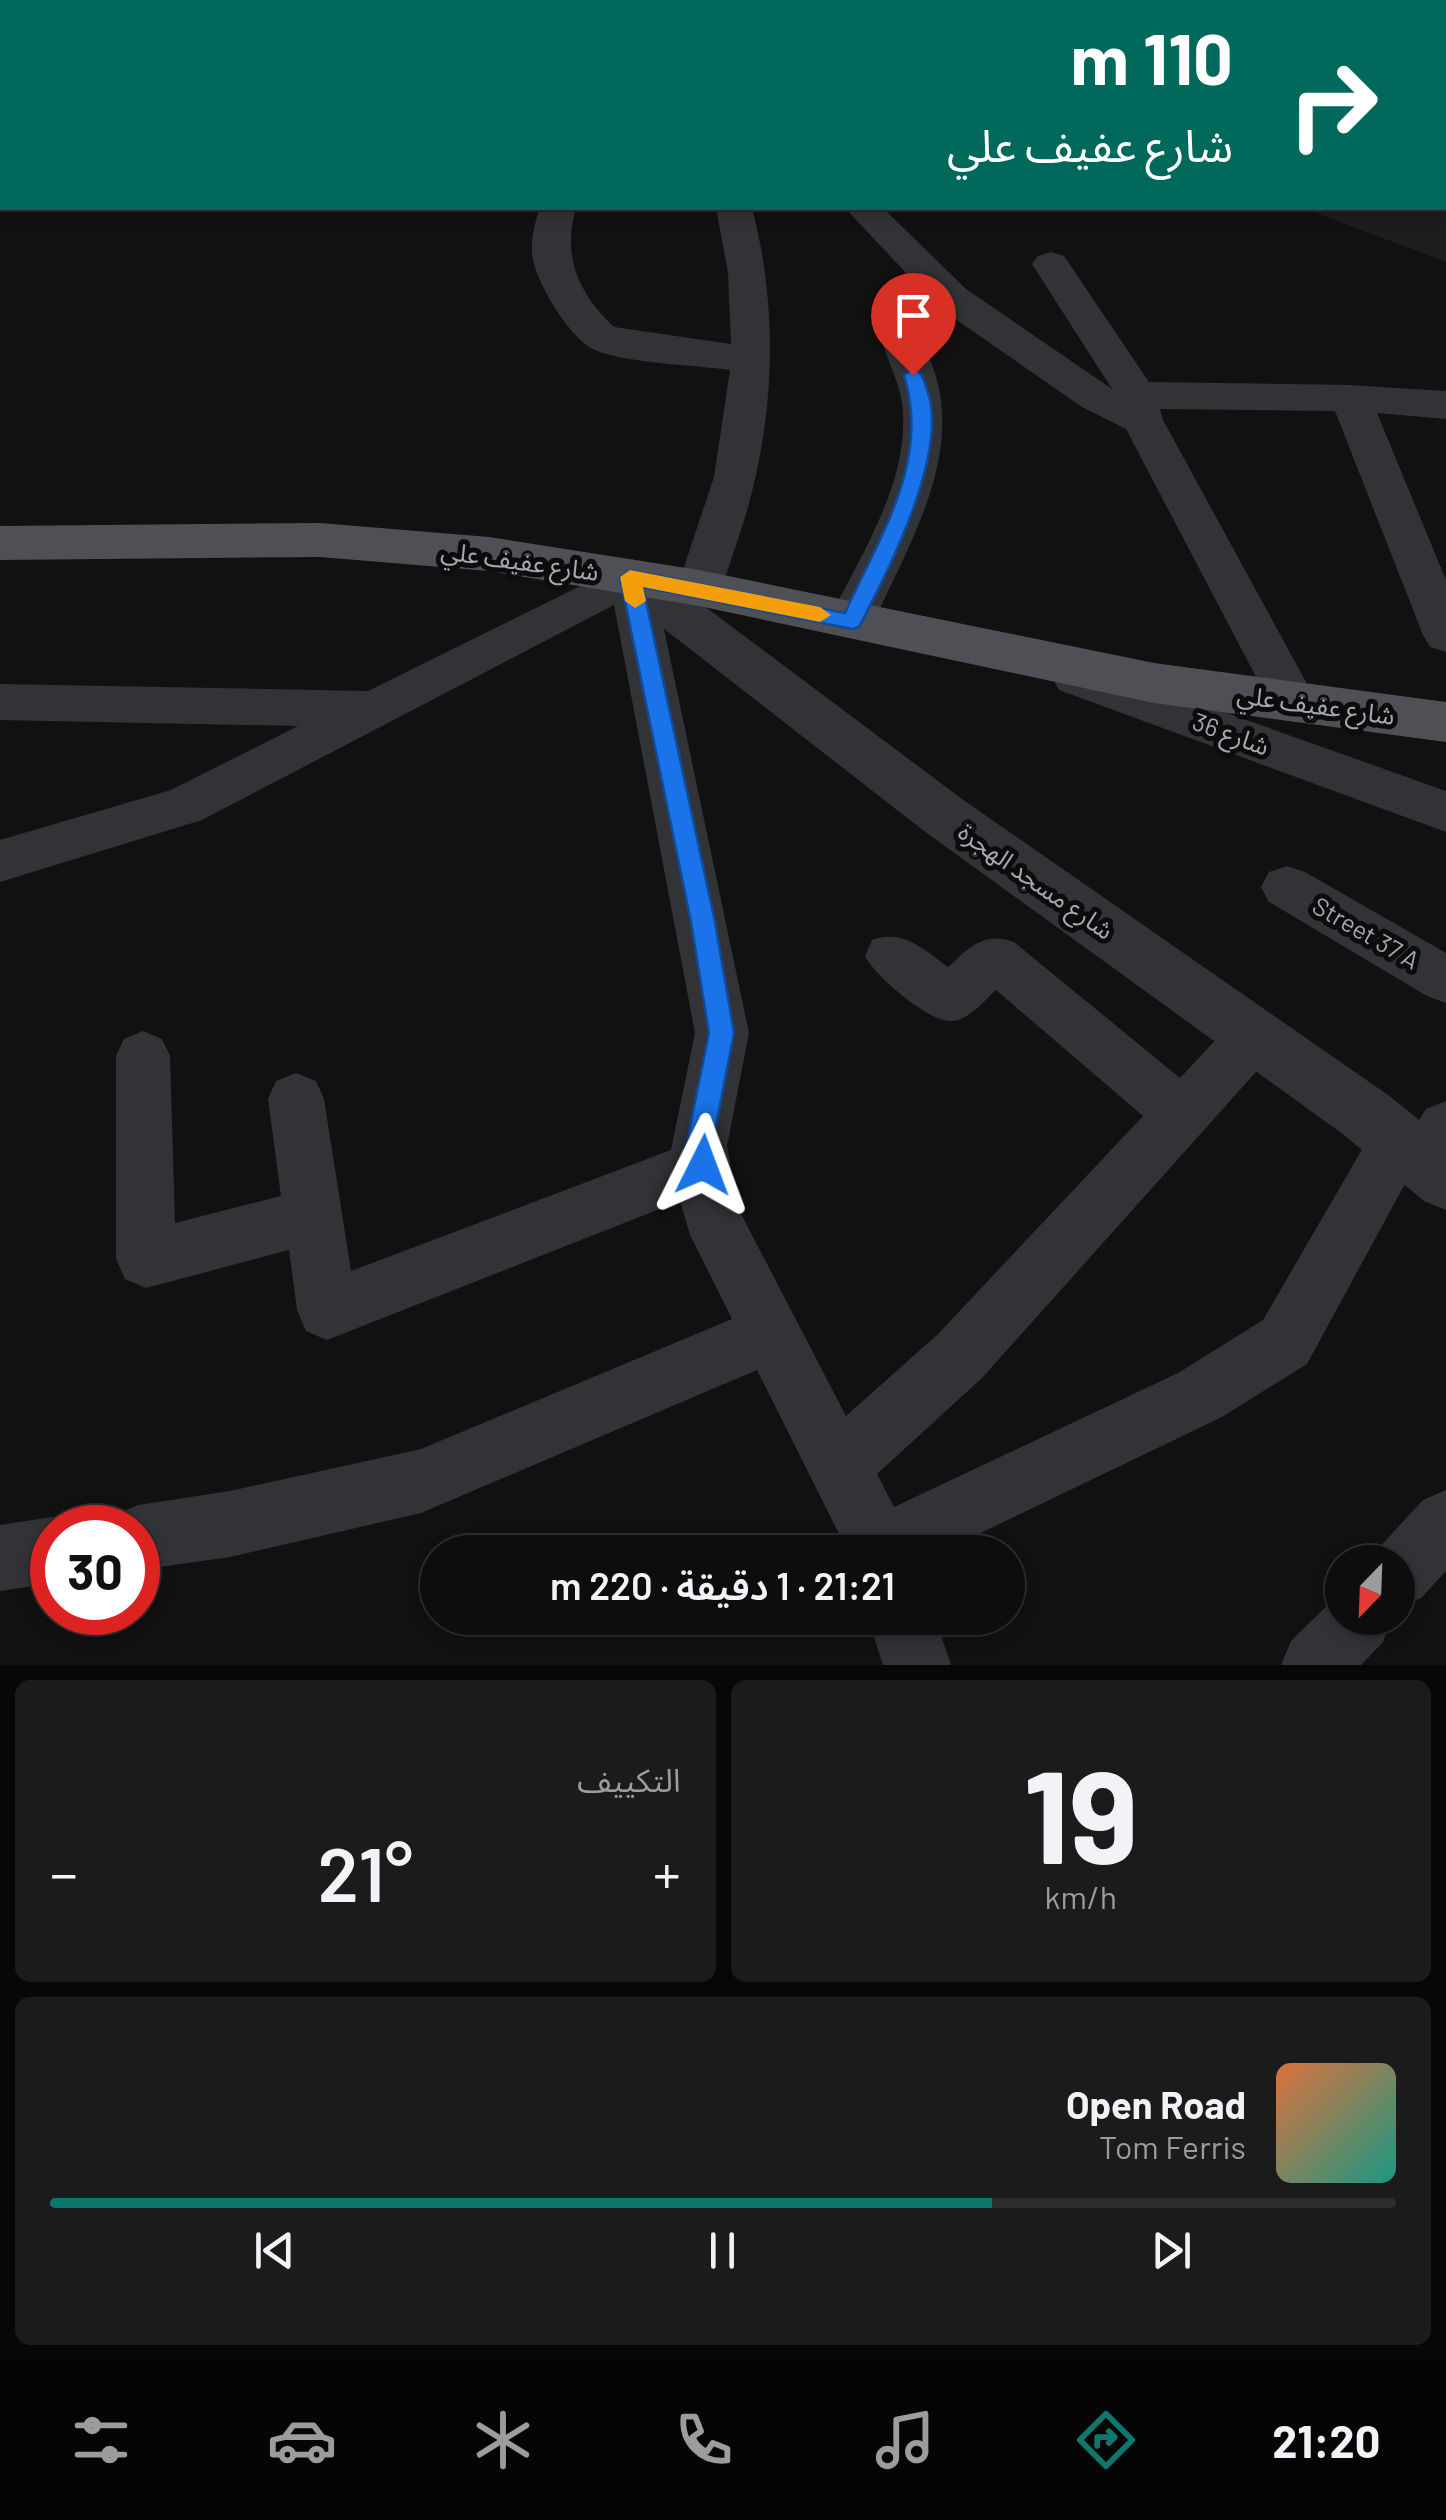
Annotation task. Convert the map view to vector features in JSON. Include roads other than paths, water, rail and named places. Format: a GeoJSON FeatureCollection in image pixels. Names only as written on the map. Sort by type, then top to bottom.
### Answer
{"type":"FeatureCollection","features":[{"type":"Feature","properties":{"kind":"main road","name":"شارع عفيف علي"},"geometry":{"type":"LineString","coordinates":[[8,541],[320,540],[488,554],[699,588],[1154,683],[1446,722]]}},
{"type":"Feature","properties":{"kind":"street"},"geometry":{"type":"LineString","coordinates":[[557,210],[550,259],[595,335],[608,341],[748,359]]}},
{"type":"Feature","properties":{"kind":"street"},"geometry":{"type":"LineString","coordinates":[[699,588],[735,480],[748,405],[747,294],[735,210]]}},
{"type":"Feature","properties":{"kind":"street"},"geometry":{"type":"LineString","coordinates":[[865,210],[952,298],[1096,397],[1140,408],[1350,398],[1446,405]]}},
{"type":"Feature","properties":{"kind":"street"},"geometry":{"type":"LineString","coordinates":[[1051,264],[1140,408],[1294,702]]}},
{"type":"Feature","properties":{"kind":"street"},"geometry":{"type":"LineString","coordinates":[[852,622],[912,485],[924,432],[922,405],[903,344]]}},
{"type":"Feature","properties":{"kind":"street"},"geometry":{"type":"LineString","coordinates":[[1350,398],[1446,635]]}},
{"type":"Feature","properties":{"kind":"street"},"geometry":{"type":"LineString","coordinates":[[0,860],[185,806],[630,577],[703,922],[722,1033],[699,1146],[711,1215],[874,1535]]}},
{"type":"Feature","properties":{"kind":"street","name":"شارع مسجد الهجرة"},"geometry":{"type":"LineString","coordinates":[[630,577],[943,815],[1254,1036],[1429,1152]]}},
{"type":"Feature","properties":{"kind":"street","name":"شارع 36"},"geometry":{"type":"LineString","coordinates":[[1017,656],[1446,812]]}},
{"type":"Feature","properties":{"kind":"street"},"geometry":{"type":"LineString","coordinates":[[0,702],[374,709]]}},
{"type":"Feature","properties":{"kind":"street","name":"Street 37 A"},"geometry":{"type":"LineString","coordinates":[[1287,887],[1446,980]]}},
{"type":"Feature","properties":{"kind":"street"},"geometry":{"type":"LineString","coordinates":[[890,956],[950,998],[995,958],[1182,1114]]}},
{"type":"Feature","properties":{"kind":"street"},"geometry":{"type":"LineString","coordinates":[[838,1466],[960,1356],[1254,1036]]}},
{"type":"Feature","properties":{"kind":"street"},"geometry":{"type":"LineString","coordinates":[[143,1056],[146,1260],[314,1216]]}},
{"type":"Feature","properties":{"kind":"street"},"geometry":{"type":"LineString","coordinates":[[296,1099],[327,1310],[703,1165]]}},
{"type":"Feature","properties":{"kind":"street"},"geometry":{"type":"LineString","coordinates":[[913,1535],[1200,1396],[1285,1342],[1429,1152]]}},
{"type":"Feature","properties":{"kind":"street"},"geometry":{"type":"LineString","coordinates":[[160,1535],[230,1524],[421,1481],[771,1333]]}},
{"type":"Feature","properties":{"kind":"street"},"geometry":{"type":"LineString","coordinates":[[1415,1557],[1446,1523]]}},
{"type":"Feature","properties":{"kind":"street"},"geometry":{"type":"LineString","coordinates":[[0,1558],[30,1553]]}},
{"type":"Feature","properties":{"kind":"street"},"geometry":{"type":"LineString","coordinates":[[1315,1665],[1342,1635]]}}]}
